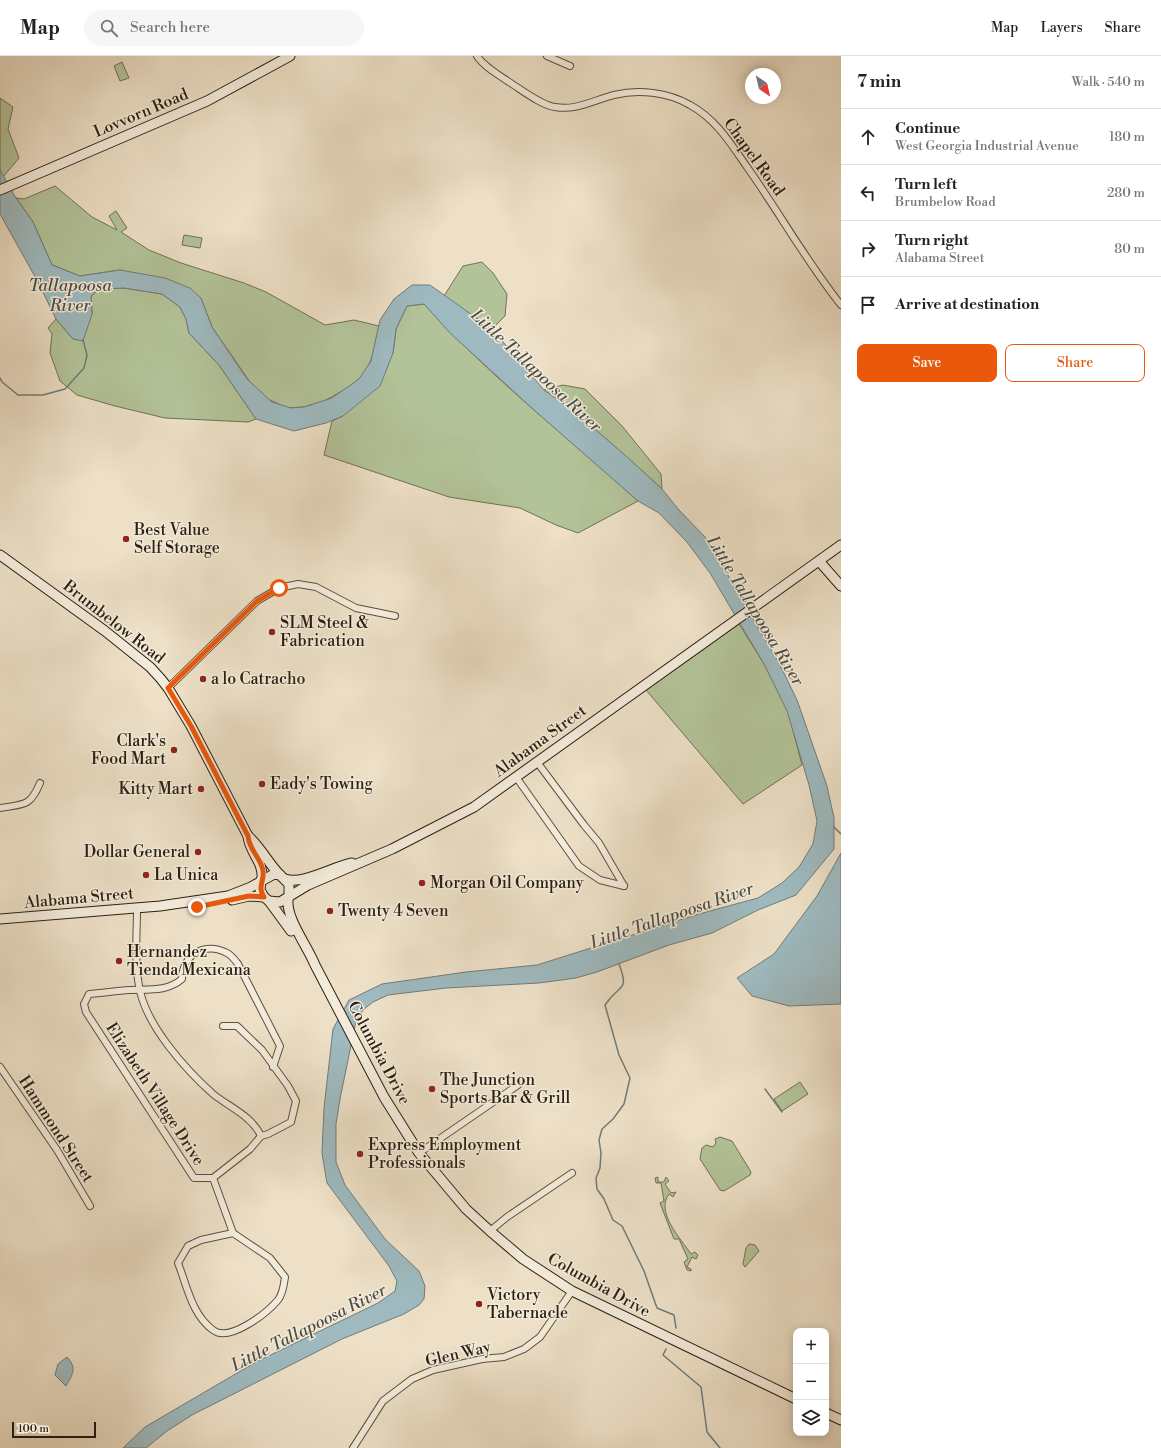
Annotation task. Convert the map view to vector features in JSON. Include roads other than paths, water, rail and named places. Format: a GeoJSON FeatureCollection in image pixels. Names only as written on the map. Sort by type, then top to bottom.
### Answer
{"type":"FeatureCollection","features":[{"type":"Feature","properties":{"kind":"main road","name":"Lovvorn Road"},"geometry":{"type":"LineString","coordinates":[[0,190],[207,101],[290,56]]}},
{"type":"Feature","properties":{"kind":"main road","name":"Alabama Street"},"geometry":{"type":"LineString","coordinates":[[289,898],[308,885],[341,872],[436,828],[474,807],[841,545]]}},
{"type":"Feature","properties":{"kind":"main road","name":"Brumbelow Road"},"geometry":{"type":"LineString","coordinates":[[0,555],[105,631],[150,667],[168,688],[191,726],[248,836],[251,849],[263,868],[262,880]]}},
{"type":"Feature","properties":{"kind":"main road"},"geometry":{"type":"LineString","coordinates":[[819,561],[841,586]]}},
{"type":"Feature","properties":{"kind":"main road","name":"Brumbelow Road"},"geometry":{"type":"LineString","coordinates":[[248,836],[253,840],[264,858],[283,877]]}},
{"type":"Feature","properties":{"kind":"main road","name":"Alabama Street"},"geometry":{"type":"LineString","coordinates":[[283,877],[296,882],[340,866],[365,860]]}},
{"type":"Feature","properties":{"kind":"main road"},"geometry":{"type":"LineString","coordinates":[[274,874],[283,877],[290,888],[289,898],[280,902],[267,899],[260,890],[262,880],[274,874]]}},
{"type":"Feature","properties":{"kind":"main road","name":"Alabama Street"},"geometry":{"type":"LineString","coordinates":[[0,919],[160,906],[228,896],[251,887],[262,880]]}},
{"type":"Feature","properties":{"kind":"main road","name":"Alabama Street"},"geometry":{"type":"LineString","coordinates":[[160,906],[191,907],[249,896],[267,899]]}},
{"type":"Feature","properties":{"kind":"main road","name":"Columbia Drive"},"geometry":{"type":"LineString","coordinates":[[289,898],[289,916],[308,948],[315,965]]}},
{"type":"Feature","properties":{"kind":"main road","name":"Columbia Drive"},"geometry":{"type":"LineString","coordinates":[[267,899],[315,965],[391,1110],[419,1153],[466,1209],[490,1232],[523,1259],[572,1291],[793,1398]]}},
{"type":"Feature","properties":{"kind":"main road"},"geometry":{"type":"LineString","coordinates":[[829,1414],[841,1420]]}},
{"type":"Feature","properties":{"kind":"street","name":"Chapel Road"},"geometry":{"type":"LineString","coordinates":[[477,56],[503,78],[526,93],[554,107],[580,106],[615,95],[646,92],[668,96],[690,105],[713,122],[728,138],[769,197],[808,260],[841,305]]}},
{"type":"Feature","properties":{"kind":"street"},"geometry":{"type":"LineString","coordinates":[[547,56],[570,66]]}},
{"type":"Feature","properties":{"kind":"street"},"geometry":{"type":"LineString","coordinates":[[168,688],[257,601],[279,588],[298,584],[316,586],[356,608],[395,616]]}},
{"type":"Feature","properties":{"kind":"street"},"geometry":{"type":"LineString","coordinates":[[516,777],[579,866],[600,880],[624,886],[599,843],[537,762]]}},
{"type":"Feature","properties":{"kind":"street"},"geometry":{"type":"LineString","coordinates":[[0,808],[30,801],[40,782]]}},
{"type":"Feature","properties":{"kind":"street"},"geometry":{"type":"LineString","coordinates":[[137,908],[137,970],[139,990],[145,1009],[156,1030],[213,1093],[257,1126],[261,1136],[291,1122],[295,1112],[296,1101],[288,1086],[262,1050],[237,1026],[223,1026]]}},
{"type":"Feature","properties":{"kind":"street"},"geometry":{"type":"LineString","coordinates":[[139,990],[161,989],[176,985],[182,979],[184,966],[188,958],[195,952],[204,949],[213,949],[229,954],[238,964],[280,1046],[273,1067]]}},
{"type":"Feature","properties":{"kind":"street","name":"Elizabeth Village Drive"},"geometry":{"type":"LineString","coordinates":[[139,990],[89,994],[84,1004],[86,1012],[194,1178],[213,1178],[250,1149],[261,1136]]}},
{"type":"Feature","properties":{"kind":"street","name":"Hammond Street"},"geometry":{"type":"LineString","coordinates":[[0,1067],[57,1150],[90,1206]]}},
{"type":"Feature","properties":{"kind":"street"},"geometry":{"type":"LineString","coordinates":[[419,1153],[518,1085]]}},
{"type":"Feature","properties":{"kind":"street"},"geometry":{"type":"LineString","coordinates":[[490,1232],[507,1217],[572,1173]]}},
{"type":"Feature","properties":{"kind":"street"},"geometry":{"type":"LineString","coordinates":[[213,1178],[233,1233],[270,1258],[285,1277],[279,1299],[267,1310],[240,1329],[231,1334],[222,1335],[213,1331],[197,1313],[178,1263],[188,1246],[201,1240],[233,1233]]}},
{"type":"Feature","properties":{"kind":"street","name":"Glen Way"},"geometry":{"type":"LineString","coordinates":[[353,1448],[383,1401],[412,1379],[433,1370],[482,1359],[504,1357],[524,1349],[540,1337],[572,1291]]}},
{"type":"Feature","properties":{"kind":"water","name":"Tallapoosa River"},"geometry":{"type":"Polygon","coordinates":[[[0,170],[16,198],[33,222],[52,265],[80,276],[120,270],[165,278],[190,288],[201,298],[212,327],[247,379],[272,402],[291,408],[304,407],[332,398],[359,379],[371,361],[380,320],[394,299],[412,285],[430,285],[492,329],[544,390],[574,411],[626,456],[662,489],[679,510],[707,539],[780,665],[797,700],[827,786],[834,818],[834,849],[796,895],[758,910],[712,933],[669,945],[597,972],[576,978],[539,983],[446,988],[388,995],[373,1002],[363,1010],[356,1021],[340,1099],[336,1124],[336,1162],[345,1185],[385,1239],[419,1271],[425,1286],[424,1299],[419,1305],[404,1314],[342,1339],[192,1415],[167,1431],[146,1448],[123,1448],[145,1427],[256,1362],[378,1303],[395,1291],[397,1281],[389,1266],[327,1183],[322,1153],[324,1108],[333,1029],[349,1000],[382,984],[466,972],[537,965],[699,914],[758,898],[782,883],[799,867],[813,844],[817,821],[809,785],[787,711],[764,664],[710,573],[687,542],[659,513],[638,501],[534,410],[450,333],[424,304],[407,306],[396,329],[393,353],[380,386],[343,416],[326,423],[294,431],[256,419],[219,365],[189,333],[186,319],[180,307],[162,294],[124,288],[99,289],[91,296],[92,314],[83,341],[73,339],[56,319],[38,282],[0,214],[0,170]]]}},
{"type":"Feature","properties":{"kind":"water"},"geometry":{"type":"Polygon","coordinates":[[[841,853],[841,1004],[789,1006],[752,996],[737,978],[774,954],[817,896],[841,853]]]}},
{"type":"Feature","properties":{"kind":"water"},"geometry":{"type":"Polygon","coordinates":[[[67,1357],[72,1364],[73,1371],[66,1386],[55,1375],[58,1364],[67,1357]]]}},
{"type":"Feature","properties":{"kind":"waterway"},"geometry":{"type":"LineString","coordinates":[[0,378],[2,382],[18,395],[43,395],[65,389],[84,368],[87,355],[83,340]]}},
{"type":"Feature","properties":{"kind":"waterway"},"geometry":{"type":"LineString","coordinates":[[834,827],[841,834]]}},
{"type":"Feature","properties":{"kind":"waterway"},"geometry":{"type":"LineString","coordinates":[[619,964],[623,984],[605,1005],[619,1055],[630,1078],[624,1104],[613,1119],[602,1129],[599,1140],[601,1153],[600,1168],[596,1178],[597,1189],[604,1199],[613,1220],[622,1226],[644,1271],[657,1308],[674,1315],[676,1328]]}},
{"type":"Feature","properties":{"kind":"waterway"},"geometry":{"type":"LineString","coordinates":[[765,1089],[782,1112]]}},
{"type":"Feature","properties":{"kind":"waterway"},"geometry":{"type":"LineString","coordinates":[[666,1349],[663,1355],[701,1387],[707,1432],[720,1448]]}},
{"type":"Feature","properties":{"kind":"place","name":"Best Value Self Storage"},"geometry":{"type":"Point","coordinates":[126,539]}},
{"type":"Feature","properties":{"kind":"place","name":"SLM Steel & Fabrication"},"geometry":{"type":"Point","coordinates":[272,632]}},
{"type":"Feature","properties":{"kind":"place","name":"a lo Catracho"},"geometry":{"type":"Point","coordinates":[203,679]}},
{"type":"Feature","properties":{"kind":"place","name":"Clark's Food Mart"},"geometry":{"type":"Point","coordinates":[174,750]}},
{"type":"Feature","properties":{"kind":"place","name":"Eady's Towing"},"geometry":{"type":"Point","coordinates":[262,784]}},
{"type":"Feature","properties":{"kind":"place","name":"Kitty Mart"},"geometry":{"type":"Point","coordinates":[201,789]}},
{"type":"Feature","properties":{"kind":"place","name":"Dollar General"},"geometry":{"type":"Point","coordinates":[198,852]}},
{"type":"Feature","properties":{"kind":"place","name":"La Unica"},"geometry":{"type":"Point","coordinates":[146,875]}},
{"type":"Feature","properties":{"kind":"place","name":"Morgan Oil Company"},"geometry":{"type":"Point","coordinates":[422,883]}},
{"type":"Feature","properties":{"kind":"place","name":"Twenty 4 Seven"},"geometry":{"type":"Point","coordinates":[330,911]}},
{"type":"Feature","properties":{"kind":"place","name":"Hernandez Tienda Mexicana"},"geometry":{"type":"Point","coordinates":[119,961]}},
{"type":"Feature","properties":{"kind":"place","name":"The Junction Sports Bar & Grill"},"geometry":{"type":"Point","coordinates":[432,1089]}},
{"type":"Feature","properties":{"kind":"place","name":"Express Employment Professionals"},"geometry":{"type":"Point","coordinates":[360,1154]}},
{"type":"Feature","properties":{"kind":"place","name":"Victory Tabernacle"},"geometry":{"type":"Point","coordinates":[479,1304]}},
{"type":"Feature","properties":{"kind":"water label","name":"Little Tallapoosa River"},"geometry":{"type":"Point","coordinates":[536,371]}},
{"type":"Feature","properties":{"kind":"water label","name":"Little Tallapoosa River"},"geometry":{"type":"Point","coordinates":[755,611]}},
{"type":"Feature","properties":{"kind":"water label","name":"Little Tallapoosa River"},"geometry":{"type":"Point","coordinates":[672,916]}},
{"type":"Feature","properties":{"kind":"water label","name":"Little Tallapoosa River"},"geometry":{"type":"Point","coordinates":[309,1328]}}]}
